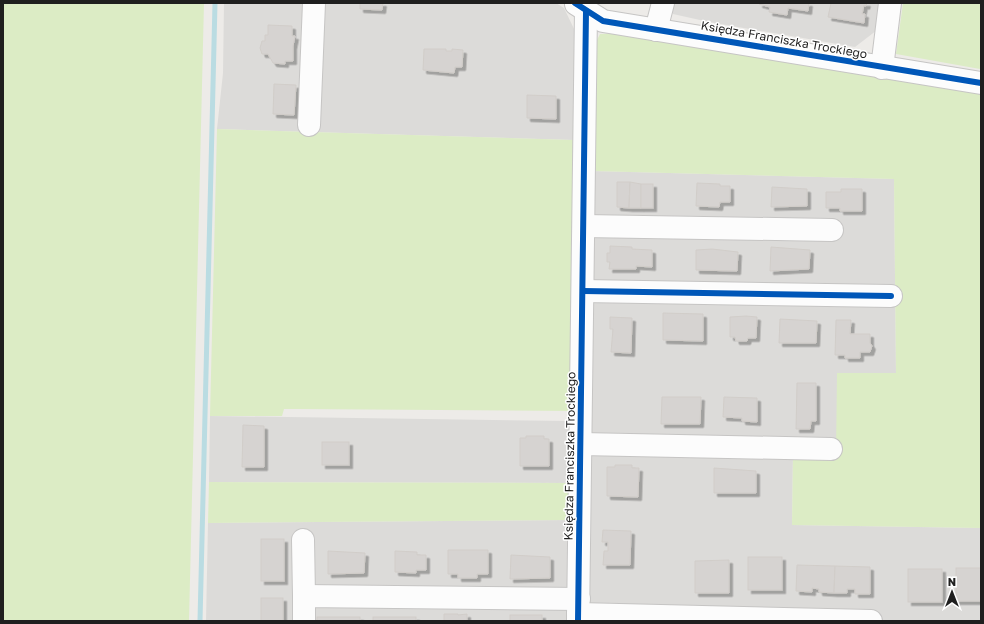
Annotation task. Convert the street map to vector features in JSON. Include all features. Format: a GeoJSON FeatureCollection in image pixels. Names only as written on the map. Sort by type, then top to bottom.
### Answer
{"type":"FeatureCollection","features":[{"type":"Feature","properties":{"kind":"street"},"geometry":{"type":"LineString","coordinates":[[309,125],[314,3]]}},
{"type":"Feature","properties":{"kind":"street"},"geometry":{"type":"LineString","coordinates":[[656,30],[663,3]]}},
{"type":"Feature","properties":{"kind":"street","name":"Księdza Franciszka Trockiego"},"geometry":{"type":"LineString","coordinates":[[882,68],[890,3]]}},
{"type":"Feature","properties":{"kind":"street","name":"Księdza Franciszka Trockiego"},"geometry":{"type":"LineString","coordinates":[[580,7],[603,21],[882,68],[981,83]]}},
{"type":"Feature","properties":{"kind":"street","name":"Księdza Franciszka Trockiego"},"geometry":{"type":"LineString","coordinates":[[578,611],[584,226],[580,7]]}},
{"type":"Feature","properties":{"kind":"street"},"geometry":{"type":"LineString","coordinates":[[584,226],[832,230]]}},
{"type":"Feature","properties":{"kind":"street"},"geometry":{"type":"LineString","coordinates":[[583,291],[891,296]]}},
{"type":"Feature","properties":{"kind":"street","name":"Księdza Franciszka Trockiego"},"geometry":{"type":"LineString","coordinates":[[581,444],[832,448]]}},
{"type":"Feature","properties":{"kind":"street"},"geometry":{"type":"LineString","coordinates":[[303,540],[304,621]]}},
{"type":"Feature","properties":{"kind":"street"},"geometry":{"type":"LineString","coordinates":[[304,596],[578,611],[871,621]]}},
{"type":"Feature","properties":{"kind":"shaded area"},"geometry":{"type":"Polygon","coordinates":[[[224,3],[556,3],[564,8],[575,31],[574,140],[217,129],[223,73],[224,3]]]}},
{"type":"Feature","properties":{"kind":"shaded area"},"geometry":{"type":"Polygon","coordinates":[[[668,3],[882,3],[881,27],[855,47],[709,22],[673,14],[668,3]]]}},
{"type":"Feature","properties":{"kind":"shaded area"},"geometry":{"type":"Polygon","coordinates":[[[592,171],[894,179],[896,374],[836,445],[588,442],[592,171]]]}},
{"type":"Feature","properties":{"kind":"shaded area"},"geometry":{"type":"Polygon","coordinates":[[[210,416],[570,421],[569,483],[209,482],[210,416]]]}},
{"type":"Feature","properties":{"kind":"shaded area"},"geometry":{"type":"Polygon","coordinates":[[[793,452],[792,525],[981,528],[981,621],[583,621],[586,455],[793,452]]]}},
{"type":"Feature","properties":{"kind":"shaded area"},"geometry":{"type":"Polygon","coordinates":[[[572,520],[570,621],[206,621],[208,523],[572,520]]]}},
{"type":"Feature","properties":{"kind":"green space"},"geometry":{"type":"Polygon","coordinates":[[[3,3],[204,3],[189,621],[3,621],[3,3]]]}},
{"type":"Feature","properties":{"kind":"green space"},"geometry":{"type":"Polygon","coordinates":[[[903,3],[981,3],[980,69],[896,54],[903,3]]]}},
{"type":"Feature","properties":{"kind":"green space"},"geometry":{"type":"Polygon","coordinates":[[[622,33],[981,93],[981,528],[792,525],[793,452],[836,453],[837,373],[896,373],[894,179],[592,171],[595,44],[600,34],[622,33]]]}},
{"type":"Feature","properties":{"kind":"green space"},"geometry":{"type":"Polygon","coordinates":[[[217,129],[574,140],[572,411],[284,409],[282,416],[210,416],[217,129]]]}},
{"type":"Feature","properties":{"kind":"green space"},"geometry":{"type":"Polygon","coordinates":[[[209,482],[569,483],[572,520],[208,523],[209,482]]]}},
{"type":"Feature","properties":{"kind":"building"},"geometry":{"type":"Polygon","coordinates":[[[360,3],[383,3],[382,10],[360,9],[360,3]]]}},
{"type":"Feature","properties":{"kind":"building"},"geometry":{"type":"Polygon","coordinates":[[[759,3],[809,3],[808,11],[788,8],[787,15],[769,12],[770,7],[759,3]]]}},
{"type":"Feature","properties":{"kind":"building"},"geometry":{"type":"Polygon","coordinates":[[[831,3],[867,3],[866,6],[864,5],[862,14],[865,14],[864,23],[828,17],[831,3]]]}},
{"type":"Feature","properties":{"kind":"building"},"geometry":{"type":"Polygon","coordinates":[[[268,25],[292,26],[292,36],[295,36],[293,61],[285,61],[285,64],[273,63],[268,54],[262,54],[260,48],[262,41],[265,41],[265,35],[268,35],[268,25]]]}},
{"type":"Feature","properties":{"kind":"building"},"geometry":{"type":"Polygon","coordinates":[[[424,49],[446,49],[446,51],[452,51],[452,49],[463,50],[462,67],[455,67],[454,73],[423,70],[424,49]]]}},
{"type":"Feature","properties":{"kind":"building"},"geometry":{"type":"Polygon","coordinates":[[[274,84],[296,85],[294,115],[273,114],[274,84]]]}},
{"type":"Feature","properties":{"kind":"building"},"geometry":{"type":"Polygon","coordinates":[[[527,95],[556,96],[556,119],[527,118],[527,95]]]}},
{"type":"Feature","properties":{"kind":"building"},"geometry":{"type":"Polygon","coordinates":[[[617,182],[630,182],[629,208],[617,207],[617,182]]]}},
{"type":"Feature","properties":{"kind":"building"},"geometry":{"type":"Polygon","coordinates":[[[630,182],[641,184],[641,208],[629,208],[630,182]]]}},
{"type":"Feature","properties":{"kind":"building"},"geometry":{"type":"Polygon","coordinates":[[[697,183],[730,186],[730,202],[720,202],[719,207],[696,206],[697,183]]]}},
{"type":"Feature","properties":{"kind":"building"},"geometry":{"type":"Polygon","coordinates":[[[641,184],[653,184],[653,208],[641,208],[641,184]]]}},
{"type":"Feature","properties":{"kind":"building"},"geometry":{"type":"Polygon","coordinates":[[[772,187],[807,189],[807,206],[771,207],[772,187]]]}},
{"type":"Feature","properties":{"kind":"building"},"geometry":{"type":"Polygon","coordinates":[[[841,189],[862,189],[862,211],[840,211],[840,208],[826,208],[826,192],[841,192],[841,189]]]}},
{"type":"Feature","properties":{"kind":"building"},"geometry":{"type":"Polygon","coordinates":[[[610,246],[652,250],[652,267],[636,266],[636,269],[609,269],[610,262],[607,262],[607,253],[610,253],[610,246]]]}},
{"type":"Feature","properties":{"kind":"building"},"geometry":{"type":"Polygon","coordinates":[[[771,247],[810,250],[809,269],[770,271],[771,247]]]}},
{"type":"Feature","properties":{"kind":"building"},"geometry":{"type":"Polygon","coordinates":[[[712,249],[738,252],[737,271],[696,270],[696,250],[712,249]]]}},
{"type":"Feature","properties":{"kind":"building"},"geometry":{"type":"Polygon","coordinates":[[[663,313],[703,314],[703,341],[663,340],[663,313]]]}},
{"type":"Feature","properties":{"kind":"building"},"geometry":{"type":"Polygon","coordinates":[[[610,317],[632,318],[631,353],[611,352],[613,329],[610,329],[610,317]]]}},
{"type":"Feature","properties":{"kind":"building"},"geometry":{"type":"Polygon","coordinates":[[[730,317],[757,317],[756,338],[748,338],[747,341],[736,341],[735,337],[730,337],[730,317]]]}},
{"type":"Feature","properties":{"kind":"building"},"geometry":{"type":"Polygon","coordinates":[[[780,319],[817,321],[816,343],[779,343],[780,319]]]}},
{"type":"Feature","properties":{"kind":"building"},"geometry":{"type":"Polygon","coordinates":[[[836,320],[851,320],[850,334],[870,334],[870,343],[872,346],[870,352],[860,352],[860,358],[845,358],[845,355],[835,355],[836,320]]]}},
{"type":"Feature","properties":{"kind":"building"},"geometry":{"type":"Polygon","coordinates":[[[797,383],[816,383],[816,421],[811,421],[810,429],[796,429],[797,383]]]}},
{"type":"Feature","properties":{"kind":"building"},"geometry":{"type":"Polygon","coordinates":[[[662,397],[701,397],[700,424],[661,424],[662,397]]]}},
{"type":"Feature","properties":{"kind":"building"},"geometry":{"type":"Polygon","coordinates":[[[724,397],[757,398],[757,422],[742,421],[742,418],[723,417],[724,397]]]}},
{"type":"Feature","properties":{"kind":"building"},"geometry":{"type":"Polygon","coordinates":[[[243,425],[264,426],[264,467],[242,467],[243,425]]]}},
{"type":"Feature","properties":{"kind":"building"},"geometry":{"type":"Polygon","coordinates":[[[526,436],[544,436],[544,439],[549,439],[549,466],[520,466],[520,438],[526,438],[526,436]]]}},
{"type":"Feature","properties":{"kind":"building"},"geometry":{"type":"Polygon","coordinates":[[[322,442],[349,442],[349,465],[322,465],[322,442]]]}},
{"type":"Feature","properties":{"kind":"building"},"geometry":{"type":"Polygon","coordinates":[[[615,465],[632,465],[632,468],[639,468],[638,497],[607,496],[607,467],[615,467],[615,465]]]}},
{"type":"Feature","properties":{"kind":"building"},"geometry":{"type":"Polygon","coordinates":[[[714,468],[756,471],[756,493],[714,493],[714,468]]]}},
{"type":"Feature","properties":{"kind":"building"},"geometry":{"type":"Polygon","coordinates":[[[603,530],[631,531],[630,565],[603,565],[604,551],[608,551],[608,542],[602,542],[603,530]]]}},
{"type":"Feature","properties":{"kind":"building"},"geometry":{"type":"Polygon","coordinates":[[[261,539],[284,539],[284,581],[261,581],[261,539]]]}},
{"type":"Feature","properties":{"kind":"building"},"geometry":{"type":"Polygon","coordinates":[[[448,550],[488,550],[488,574],[477,574],[477,578],[458,578],[458,574],[448,574],[448,550]]]}},
{"type":"Feature","properties":{"kind":"building"},"geometry":{"type":"Polygon","coordinates":[[[328,551],[365,553],[364,573],[328,574],[328,551]]]}},
{"type":"Feature","properties":{"kind":"building"},"geometry":{"type":"Polygon","coordinates":[[[395,551],[417,552],[417,555],[426,555],[426,570],[416,570],[416,573],[395,572],[395,551]]]}},
{"type":"Feature","properties":{"kind":"building"},"geometry":{"type":"Polygon","coordinates":[[[511,555],[550,557],[550,578],[510,579],[511,555]]]}},
{"type":"Feature","properties":{"kind":"building"},"geometry":{"type":"Polygon","coordinates":[[[748,557],[782,557],[782,590],[748,590],[748,557]]]}},
{"type":"Feature","properties":{"kind":"building"},"geometry":{"type":"Polygon","coordinates":[[[729,560],[729,593],[695,593],[695,561],[729,560]]]}},
{"type":"Feature","properties":{"kind":"building"},"geometry":{"type":"Polygon","coordinates":[[[797,565],[835,566],[834,593],[819,592],[819,589],[812,588],[812,592],[796,591],[797,565]]]}},
{"type":"Feature","properties":{"kind":"building"},"geometry":{"type":"Polygon","coordinates":[[[835,566],[870,567],[870,594],[855,594],[855,589],[847,589],[847,593],[834,593],[835,566]]]}},
{"type":"Feature","properties":{"kind":"building"},"geometry":{"type":"Polygon","coordinates":[[[956,568],[981,568],[981,601],[956,601],[956,568]]]}},
{"type":"Feature","properties":{"kind":"building"},"geometry":{"type":"Polygon","coordinates":[[[908,569],[942,569],[942,602],[908,602],[908,569]]]}},
{"type":"Feature","properties":{"kind":"building"},"geometry":{"type":"Polygon","coordinates":[[[261,598],[283,598],[283,621],[261,621],[261,598]]]}},
{"type":"Feature","properties":{"kind":"building"},"geometry":{"type":"Polygon","coordinates":[[[444,614],[467,614],[467,621],[444,621],[444,614]]]}},
{"type":"Feature","properties":{"kind":"building"},"geometry":{"type":"Polygon","coordinates":[[[510,615],[542,615],[542,621],[510,621],[510,615]]]}},
{"type":"Feature","properties":{"kind":"building"},"geometry":{"type":"Polygon","coordinates":[[[317,617],[360,617],[360,621],[317,621],[317,617]]]}},
{"type":"Feature","properties":{"kind":"building"},"geometry":{"type":"Polygon","coordinates":[[[373,617],[416,617],[416,621],[373,621],[373,617]]]}},
{"type":"Feature","properties":{"kind":"waterway"},"geometry":{"type":"LineString","coordinates":[[200,621],[215,3]]}},
{"type":"Feature","properties":{"kind":"cycle path"},"geometry":{"type":"LineString","coordinates":[[575,3],[603,21],[981,83]]}},
{"type":"Feature","properties":{"kind":"cycle path"},"geometry":{"type":"LineString","coordinates":[[578,621],[586,11]]}},
{"type":"Feature","properties":{"kind":"cycle path"},"geometry":{"type":"LineString","coordinates":[[583,291],[891,296]]}}]}
